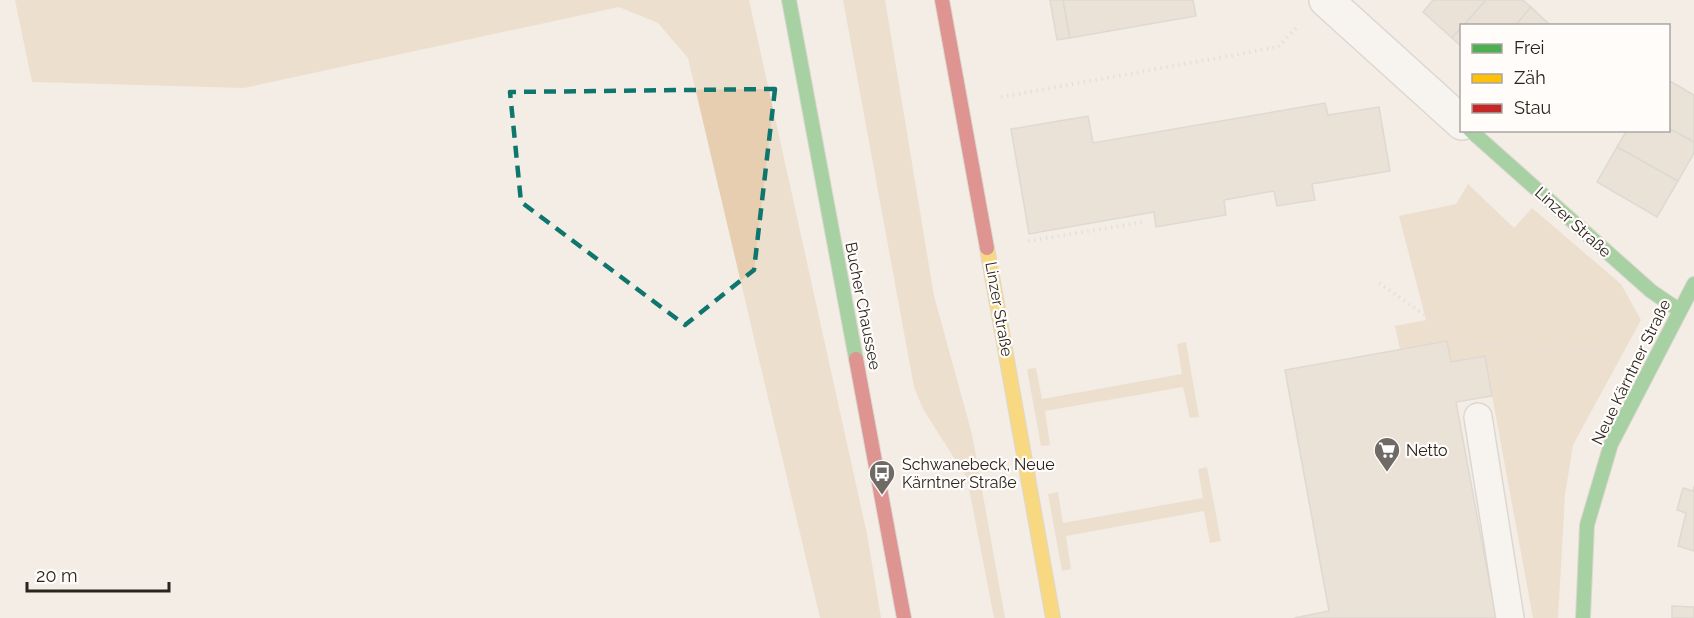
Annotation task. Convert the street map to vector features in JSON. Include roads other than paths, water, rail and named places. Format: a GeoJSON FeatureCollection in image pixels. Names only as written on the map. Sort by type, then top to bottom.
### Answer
{"type":"FeatureCollection","features":[{"type":"Feature","properties":{"kind":"street","name":"Bucher Chaussee"},"geometry":{"type":"LineString","coordinates":[[789,0],[904,618]]}},
{"type":"Feature","properties":{"kind":"street","name":"Linzer Straße"},"geometry":{"type":"LineString","coordinates":[[942,0],[1053,618]]}},
{"type":"Feature","properties":{"kind":"street"},"geometry":{"type":"LineString","coordinates":[[1326,0],[1460,122]]}},
{"type":"Feature","properties":{"kind":"street","name":"Linzer Straße"},"geometry":{"type":"LineString","coordinates":[[1472,132],[1651,291],[1679,309]]}},
{"type":"Feature","properties":{"kind":"street","name":"Neue Kärntner Straße"},"geometry":{"type":"LineString","coordinates":[[1583,618],[1587,525],[1611,444],[1679,309],[1694,284]]}},
{"type":"Feature","properties":{"kind":"lane"},"geometry":{"type":"LineString","coordinates":[[1478,417],[1510,618]]}},
{"type":"Feature","properties":{"kind":"place","name":"Netto"},"geometry":{"type":"Point","coordinates":[1387,473]}},
{"type":"Feature","properties":{"kind":"place","name":"Schwanebeck, Neue Kärntner Straße"},"geometry":{"type":"Point","coordinates":[882,496]}}]}
